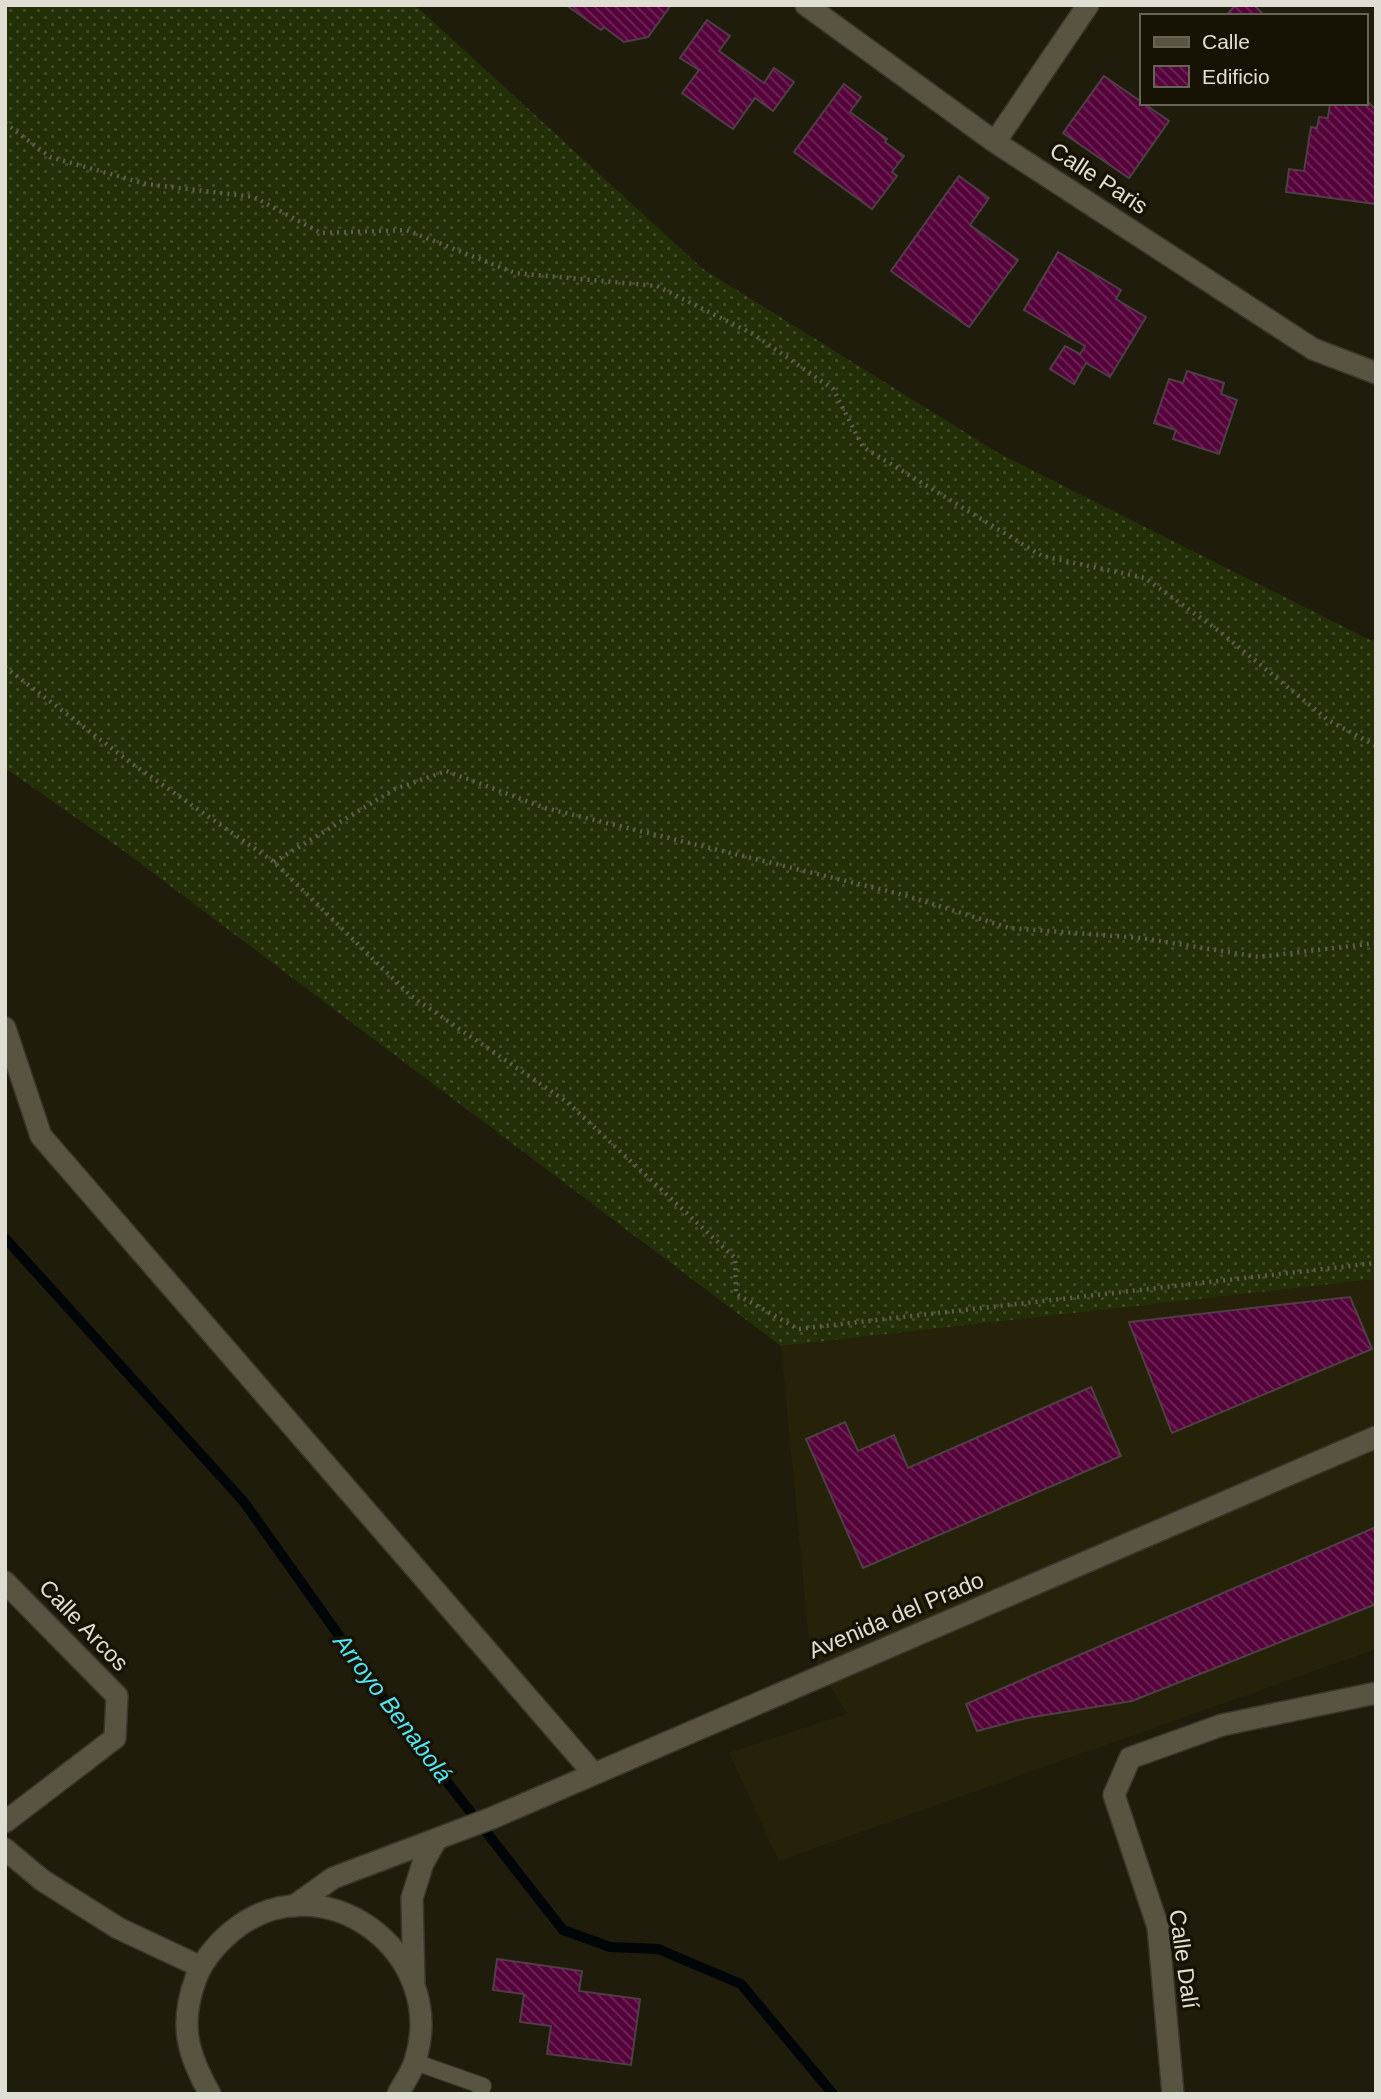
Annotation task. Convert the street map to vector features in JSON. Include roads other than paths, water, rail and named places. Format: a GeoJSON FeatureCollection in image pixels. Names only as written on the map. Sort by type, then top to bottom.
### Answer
{"type":"FeatureCollection","features":[{"type":"Feature","properties":{"kind":"street","name":"Calle Paris"},"geometry":{"type":"LineString","coordinates":[[806,5],[995,142],[1313,349],[1376,373]]}},
{"type":"Feature","properties":{"kind":"street"},"geometry":{"type":"LineString","coordinates":[[995,142],[1088,5]]}},
{"type":"Feature","properties":{"kind":"street"},"geometry":{"type":"LineString","coordinates":[[5,1028],[41,1136],[594,1774]]}},
{"type":"Feature","properties":{"kind":"street","name":"Avenida del Prado"},"geometry":{"type":"LineString","coordinates":[[294,1906],[333,1878],[436,1840],[594,1774],[1376,1437]]}},
{"type":"Feature","properties":{"kind":"street","name":"Calle Arcos"},"geometry":{"type":"LineString","coordinates":[[5,1583],[117,1696],[115,1738],[5,1822]]}},
{"type":"Feature","properties":{"kind":"street","name":"Calle Dalí"},"geometry":{"type":"LineString","coordinates":[[1173,2094],[1158,1927],[1114,1795],[1130,1758],[1222,1725],[1376,1693]]}},
{"type":"Feature","properties":{"kind":"street"},"geometry":{"type":"LineString","coordinates":[[398,2094],[415,2062],[422,2022],[414,1981],[412,1898],[424,1863],[436,1840]]}},
{"type":"Feature","properties":{"kind":"street"},"geometry":{"type":"LineString","coordinates":[[5,1849],[42,1880],[118,1928],[201,1967]]}},
{"type":"Feature","properties":{"kind":"street"},"geometry":{"type":"LineString","coordinates":[[210,2094],[194,2064],[186,2032],[189,1998],[201,1967],[218,1943],[240,1924],[266,1912],[294,1906],[325,1908],[354,1917],[379,1933],[400,1955],[414,1981]]}},
{"type":"Feature","properties":{"kind":"lane"},"geometry":{"type":"LineString","coordinates":[[415,2062],[483,2086],[480,2094]]}},
{"type":"Feature","properties":{"kind":"waterway","name":"Arroyo Benabolá"},"geometry":{"type":"LineString","coordinates":[[5,1238],[244,1502],[404,1727],[563,1930],[610,1947],[658,1949],[741,1984],[833,2094]]}}]}
